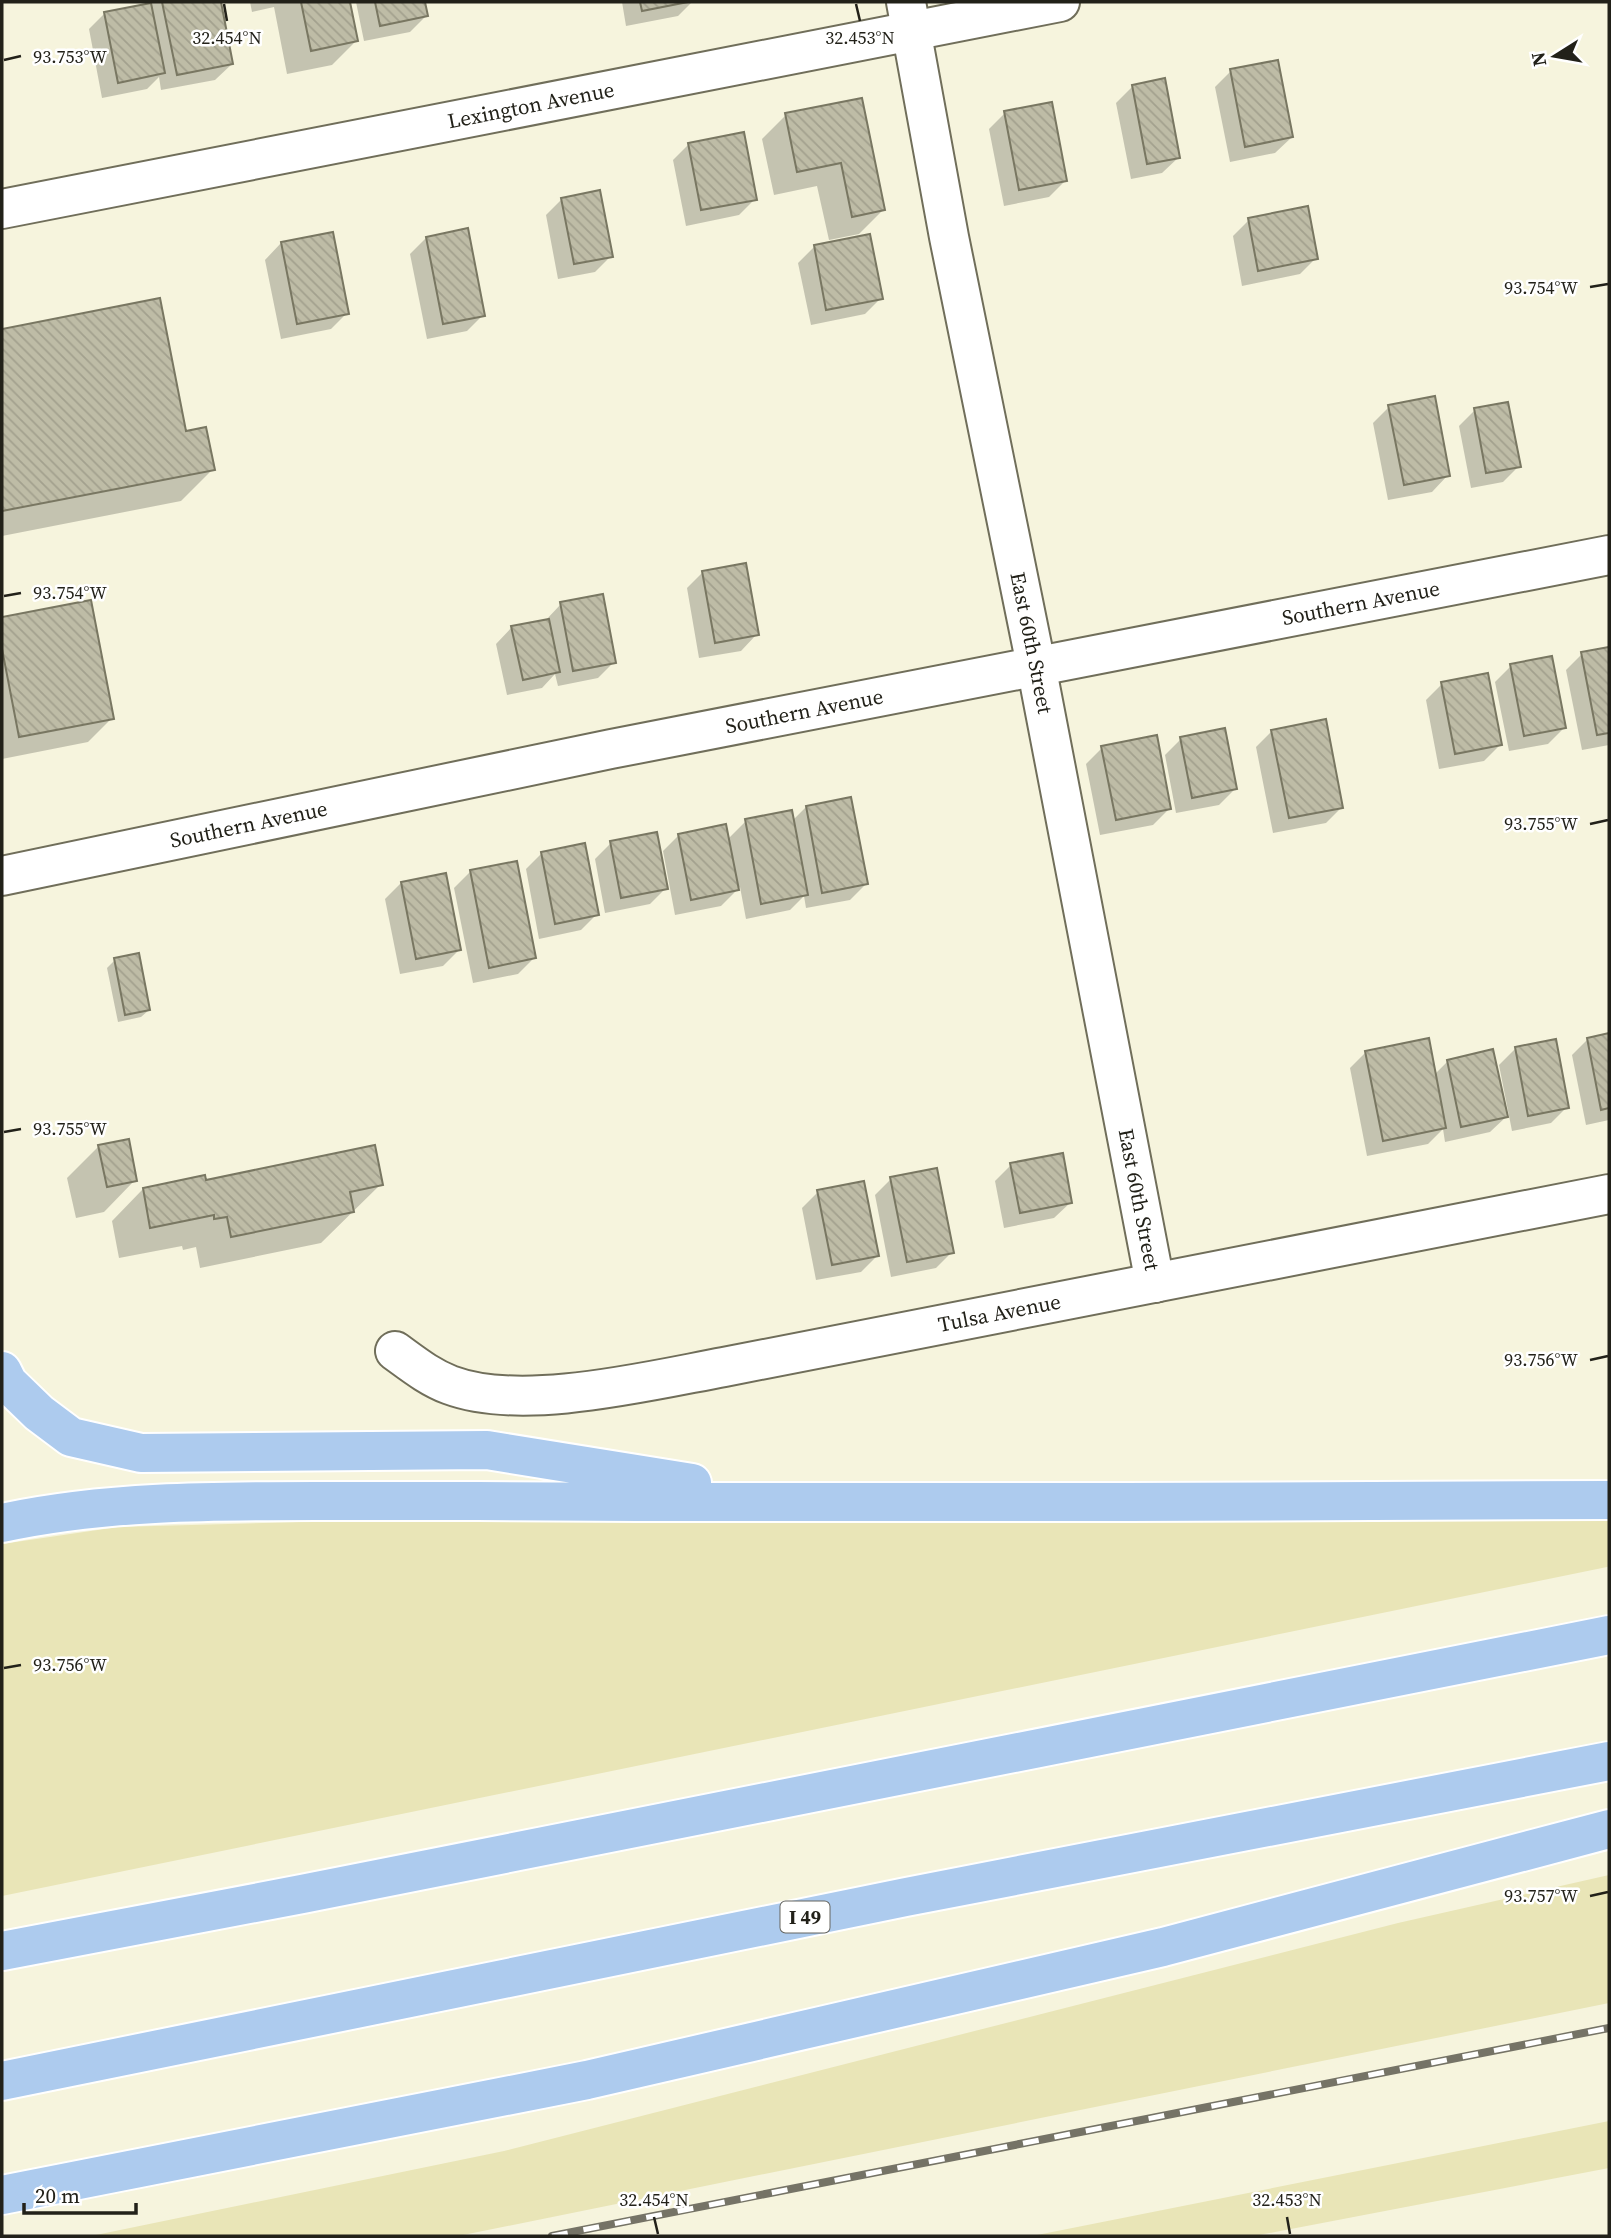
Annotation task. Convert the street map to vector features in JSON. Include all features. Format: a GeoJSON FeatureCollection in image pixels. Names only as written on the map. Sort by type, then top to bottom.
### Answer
{"type":"FeatureCollection","features":[{"type":"Feature","properties":{"kind":"highway"},"geometry":{"type":"LineString","coordinates":[[2,1371],[8,1383],[31,1405],[71,1437],[141,1453],[487,1450],[815,1503]]}},
{"type":"Feature","properties":{"kind":"highway"},"geometry":{"type":"LineString","coordinates":[[2,1523],[106,1508],[191,1503],[1609,1500]]}},
{"type":"Feature","properties":{"kind":"highway"},"geometry":{"type":"LineString","coordinates":[[2,1951],[1609,1634]]}},
{"type":"Feature","properties":{"kind":"highway","name":"I 49"},"geometry":{"type":"LineString","coordinates":[[2,2081],[892,1900],[1609,1760]]}},
{"type":"Feature","properties":{"kind":"highway"},"geometry":{"type":"LineString","coordinates":[[2,2195],[640,2068],[1163,1947],[1609,1829]]}},
{"type":"Feature","properties":{"kind":"street","name":"Lexington Avenue"},"geometry":{"type":"LineString","coordinates":[[2,209],[909,16],[1060,2]]}},
{"type":"Feature","properties":{"kind":"street","name":"East 60th Street"},"geometry":{"type":"LineString","coordinates":[[909,16],[952,250],[1036,666],[1155,1283]]}},
{"type":"Feature","properties":{"kind":"street","name":"Southern Avenue"},"geometry":{"type":"LineString","coordinates":[[2,876],[611,748],[1609,555]]}},
{"type":"Feature","properties":{"kind":"street","name":"Tulsa Avenue"},"geometry":{"type":"LineString","coordinates":[[395,1351],[426,1374],[474,1392],[513,1396],[603,1389],[1609,1194]]}},
{"type":"Feature","properties":{"kind":"shaded area"},"geometry":{"type":"Polygon","coordinates":[[[1609,1520],[1607,1567],[2,1896],[2,1544],[118,1527],[336,1521],[1609,1520]]]}},
{"type":"Feature","properties":{"kind":"shaded area"},"geometry":{"type":"Polygon","coordinates":[[[1609,1875],[1609,2003],[458,2236],[91,2236],[504,2151],[1398,1923],[1609,1875]]]}},
{"type":"Feature","properties":{"kind":"shaded area"},"geometry":{"type":"Polygon","coordinates":[[[1609,2121],[1609,2168],[1254,2236],[1032,2236],[1609,2121]]]}},
{"type":"Feature","properties":{"kind":"building"},"geometry":{"type":"Polygon","coordinates":[[[162,2],[221,2],[233,64],[177,75],[162,2]]]}},
{"type":"Feature","properties":{"kind":"building"},"geometry":{"type":"Polygon","coordinates":[[[301,2],[350,2],[358,41],[311,51],[301,2]]]}},
{"type":"Feature","properties":{"kind":"building"},"geometry":{"type":"Polygon","coordinates":[[[375,2],[425,2],[428,16],[380,26],[375,2]]]}},
{"type":"Feature","properties":{"kind":"building"},"geometry":{"type":"Polygon","coordinates":[[[640,2],[688,2],[642,11],[640,2]]]}},
{"type":"Feature","properties":{"kind":"building"},"geometry":{"type":"Polygon","coordinates":[[[151,3],[165,73],[118,83],[104,12],[151,3]]]}},
{"type":"Feature","properties":{"kind":"building"},"geometry":{"type":"Polygon","coordinates":[[[1278,60],[1293,137],[1245,147],[1230,69],[1278,60]]]}},
{"type":"Feature","properties":{"kind":"building"},"geometry":{"type":"Polygon","coordinates":[[[1165,78],[1180,158],[1147,164],[1132,85],[1165,78]]]}},
{"type":"Feature","properties":{"kind":"building"},"geometry":{"type":"Polygon","coordinates":[[[862,98],[885,210],[852,217],[841,163],[797,172],[785,113],[862,98]]]}},
{"type":"Feature","properties":{"kind":"building"},"geometry":{"type":"Polygon","coordinates":[[[1052,102],[1067,181],[1019,190],[1004,111],[1052,102]]]}},
{"type":"Feature","properties":{"kind":"building"},"geometry":{"type":"Polygon","coordinates":[[[744,132],[757,200],[701,210],[688,143],[744,132]]]}},
{"type":"Feature","properties":{"kind":"building"},"geometry":{"type":"Polygon","coordinates":[[[600,190],[613,257],[574,264],[561,198],[600,190]]]}},
{"type":"Feature","properties":{"kind":"building"},"geometry":{"type":"Polygon","coordinates":[[[1308,206],[1318,259],[1258,271],[1248,218],[1308,206]]]}},
{"type":"Feature","properties":{"kind":"building"},"geometry":{"type":"Polygon","coordinates":[[[468,228],[485,316],[443,324],[426,237],[468,228]]]}},
{"type":"Feature","properties":{"kind":"building"},"geometry":{"type":"Polygon","coordinates":[[[333,232],[349,314],[297,324],[281,242],[333,232]]]}},
{"type":"Feature","properties":{"kind":"building"},"geometry":{"type":"Polygon","coordinates":[[[870,234],[883,299],[826,310],[814,245],[870,234]]]}},
{"type":"Feature","properties":{"kind":"building"},"geometry":{"type":"Polygon","coordinates":[[[160,298],[186,431],[206,427],[215,470],[2,511],[2,329],[160,298]]]}},
{"type":"Feature","properties":{"kind":"building"},"geometry":{"type":"Polygon","coordinates":[[[1435,396],[1450,476],[1404,485],[1388,405],[1435,396]]]}},
{"type":"Feature","properties":{"kind":"building"},"geometry":{"type":"Polygon","coordinates":[[[1508,402],[1521,467],[1486,473],[1474,408],[1508,402]]]}},
{"type":"Feature","properties":{"kind":"building"},"geometry":{"type":"Polygon","coordinates":[[[746,563],[759,635],[715,643],[702,571],[746,563]]]}},
{"type":"Feature","properties":{"kind":"building"},"geometry":{"type":"Polygon","coordinates":[[[603,594],[616,663],[573,671],[560,602],[603,594]]]}},
{"type":"Feature","properties":{"kind":"building"},"geometry":{"type":"Polygon","coordinates":[[[91,600],[114,719],[19,737],[2,649],[2,617],[91,600]]]}},
{"type":"Feature","properties":{"kind":"building"},"geometry":{"type":"Polygon","coordinates":[[[549,619],[560,672],[523,680],[511,626],[549,619]]]}},
{"type":"Feature","properties":{"kind":"building"},"geometry":{"type":"Polygon","coordinates":[[[1609,647],[1609,733],[1597,735],[1581,652],[1609,647]]]}},
{"type":"Feature","properties":{"kind":"building"},"geometry":{"type":"Polygon","coordinates":[[[1552,656],[1566,728],[1524,736],[1510,664],[1552,656]]]}},
{"type":"Feature","properties":{"kind":"building"},"geometry":{"type":"Polygon","coordinates":[[[1488,673],[1502,745],[1455,754],[1441,682],[1488,673]]]}},
{"type":"Feature","properties":{"kind":"building"},"geometry":{"type":"Polygon","coordinates":[[[1326,719],[1343,808],[1289,818],[1271,730],[1326,719]]]}},
{"type":"Feature","properties":{"kind":"building"},"geometry":{"type":"Polygon","coordinates":[[[1225,728],[1237,789],[1192,798],[1180,737],[1225,728]]]}},
{"type":"Feature","properties":{"kind":"building"},"geometry":{"type":"Polygon","coordinates":[[[1157,735],[1171,809],[1116,820],[1101,746],[1157,735]]]}},
{"type":"Feature","properties":{"kind":"building"},"geometry":{"type":"Polygon","coordinates":[[[851,797],[868,884],[822,893],[806,806],[851,797]]]}},
{"type":"Feature","properties":{"kind":"building"},"geometry":{"type":"Polygon","coordinates":[[[792,810],[808,895],[761,904],[745,819],[792,810]]]}},
{"type":"Feature","properties":{"kind":"building"},"geometry":{"type":"Polygon","coordinates":[[[726,824],[739,890],[691,900],[678,834],[726,824]]]}},
{"type":"Feature","properties":{"kind":"building"},"geometry":{"type":"Polygon","coordinates":[[[657,832],[668,889],[621,898],[610,841],[657,832]]]}},
{"type":"Feature","properties":{"kind":"building"},"geometry":{"type":"Polygon","coordinates":[[[585,843],[599,915],[555,924],[541,852],[585,843]]]}},
{"type":"Feature","properties":{"kind":"building"},"geometry":{"type":"Polygon","coordinates":[[[517,861],[536,958],[489,968],[470,870],[517,861]]]}},
{"type":"Feature","properties":{"kind":"building"},"geometry":{"type":"Polygon","coordinates":[[[446,873],[461,950],[416,959],[401,882],[446,873]]]}},
{"type":"Feature","properties":{"kind":"building"},"geometry":{"type":"Polygon","coordinates":[[[139,953],[150,1010],[125,1015],[114,958],[139,953]]]}},
{"type":"Feature","properties":{"kind":"building"},"geometry":{"type":"Polygon","coordinates":[[[1609,1033],[1609,1108],[1601,1110],[1587,1038],[1609,1033]]]}},
{"type":"Feature","properties":{"kind":"building"},"geometry":{"type":"Polygon","coordinates":[[[1429,1038],[1446,1128],[1383,1141],[1365,1051],[1429,1038]]]}},
{"type":"Feature","properties":{"kind":"building"},"geometry":{"type":"Polygon","coordinates":[[[1556,1039],[1569,1108],[1528,1116],[1515,1047],[1556,1039]]]}},
{"type":"Feature","properties":{"kind":"building"},"geometry":{"type":"Polygon","coordinates":[[[1493,1049],[1508,1117],[1461,1127],[1447,1060],[1493,1049]]]}},
{"type":"Feature","properties":{"kind":"building"},"geometry":{"type":"Polygon","coordinates":[[[129,1139],[137,1181],[107,1187],[98,1145],[129,1139]]]}},
{"type":"Feature","properties":{"kind":"building"},"geometry":{"type":"Polygon","coordinates":[[[375,1145],[383,1185],[350,1192],[354,1212],[231,1237],[227,1217],[214,1219],[214,1215],[150,1228],[143,1188],[205,1175],[206,1180],[375,1145]]]}},
{"type":"Feature","properties":{"kind":"building"},"geometry":{"type":"Polygon","coordinates":[[[1063,1153],[1072,1203],[1020,1213],[1010,1163],[1063,1153]]]}},
{"type":"Feature","properties":{"kind":"building"},"geometry":{"type":"Polygon","coordinates":[[[937,1168],[954,1253],[907,1262],[890,1177],[937,1168]]]}},
{"type":"Feature","properties":{"kind":"building"},"geometry":{"type":"Polygon","coordinates":[[[864,1181],[879,1256],[832,1265],[817,1190],[864,1181]]]}},
{"type":"Feature","properties":{"kind":"railway"},"geometry":{"type":"LineString","coordinates":[[552,2236],[1609,2028]]}}]}
